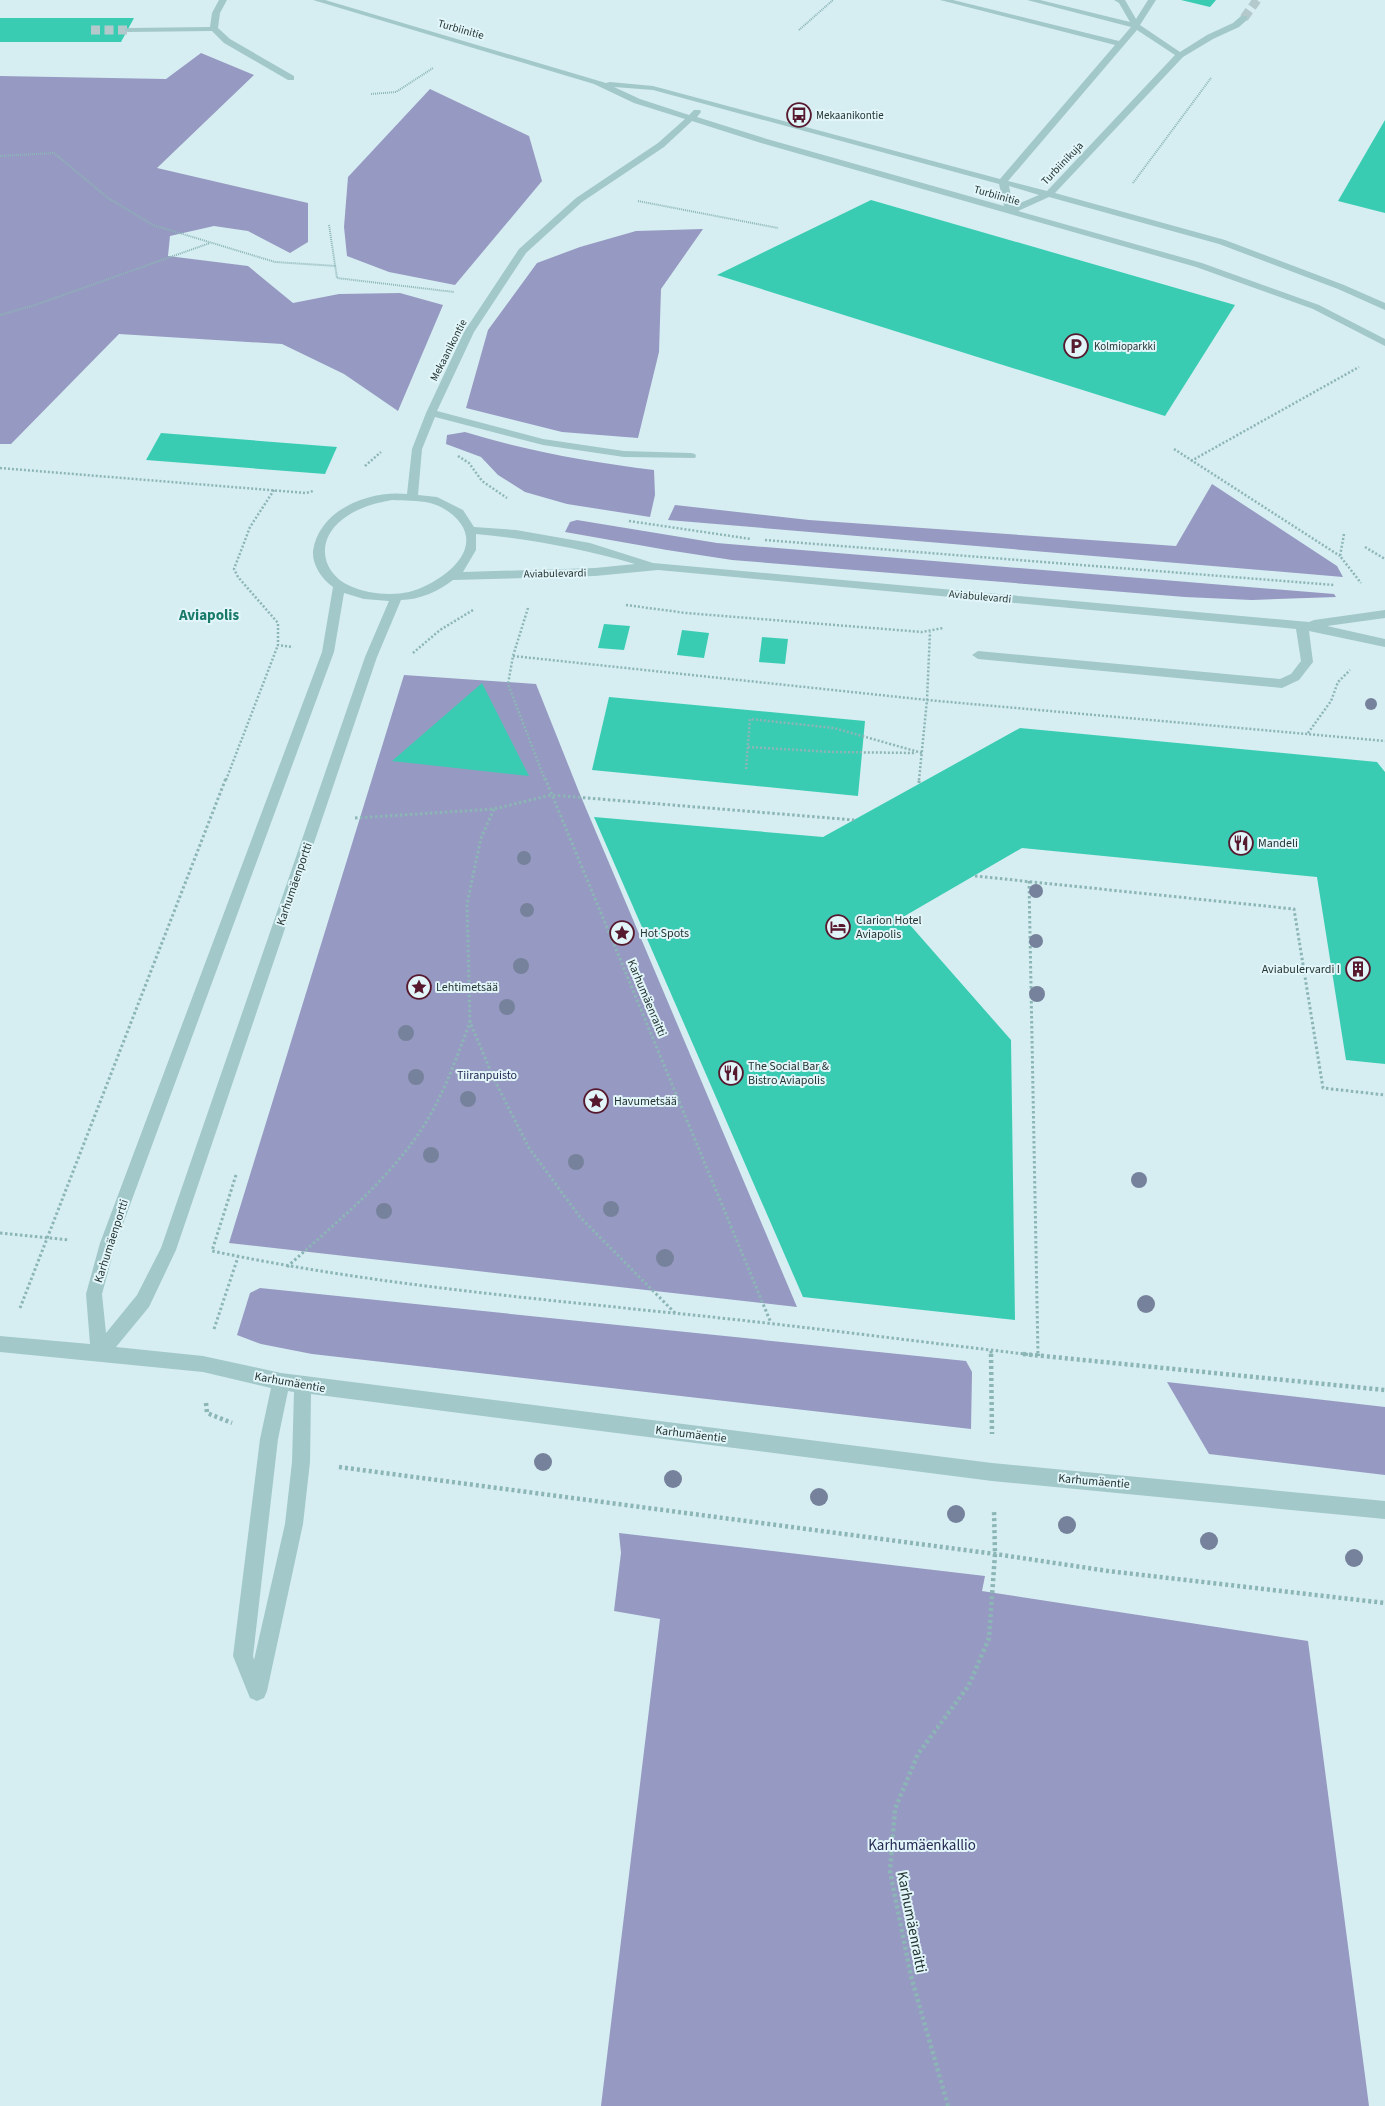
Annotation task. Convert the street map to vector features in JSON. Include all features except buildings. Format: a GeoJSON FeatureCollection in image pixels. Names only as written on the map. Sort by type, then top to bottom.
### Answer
{"type":"FeatureCollection","features":[{"type":"Feature","properties":{"kind":"street"},"geometry":{"type":"LineString","coordinates":[[214,29],[216,13],[222,0]]}},
{"type":"Feature","properties":{"kind":"street","name":"Turbiinitie"},"geometry":{"type":"LineString","coordinates":[[317,0],[598,82],[637,101],[691,118],[1199,265],[1316,307],[1385,343]]}},
{"type":"Feature","properties":{"kind":"street"},"geometry":{"type":"LineString","coordinates":[[944,0],[1120,44]]}},
{"type":"Feature","properties":{"kind":"street"},"geometry":{"type":"LineString","coordinates":[[1032,0],[1136,26],[1180,55]]}},
{"type":"Feature","properties":{"kind":"street"},"geometry":{"type":"LineString","coordinates":[[1118,0],[1122,2],[1136,26]]}},
{"type":"Feature","properties":{"kind":"street"},"geometry":{"type":"LineString","coordinates":[[1009,211],[1003,181],[1136,26],[1152,0]]}},
{"type":"Feature","properties":{"kind":"street","name":"Turbiinikuja"},"geometry":{"type":"LineString","coordinates":[[1009,211],[1049,194],[1180,55],[1210,37],[1236,25],[1244,18]]}},
{"type":"Feature","properties":{"kind":"street"},"geometry":{"type":"LineString","coordinates":[[128,30],[214,29],[227,41],[291,78]]}},
{"type":"Feature","properties":{"kind":"street","name":"Turbiinitie"},"geometry":{"type":"LineString","coordinates":[[598,82],[653,88],[1003,181],[1222,242],[1341,287],[1385,307]]}},
{"type":"Feature","properties":{"kind":"street","name":"Mekaanikontie"},"geometry":{"type":"LineString","coordinates":[[412,496],[417,450],[431,413],[469,332],[522,251],[579,200],[661,145],[707,102]]}},
{"type":"Feature","properties":{"kind":"street"},"geometry":{"type":"LineString","coordinates":[[431,413],[544,442],[624,454],[691,456]]}},
{"type":"Feature","properties":{"kind":"street"},"geometry":{"type":"LineString","coordinates":[[392,496],[428,498],[455,510],[465,519],[471,530],[472,546],[466,562],[452,576],[427,591],[396,597],[366,595],[339,586],[323,571],[318,553],[323,534],[338,517],[372,500],[392,496]]}},
{"type":"Feature","properties":{"kind":"street","name":"Aviabulevardi"},"geometry":{"type":"LineString","coordinates":[[471,530],[516,534],[590,547],[658,566],[1302,625],[1385,643]]}},
{"type":"Feature","properties":{"kind":"street","name":"Aviabulevardi"},"geometry":{"type":"LineString","coordinates":[[452,576],[595,572],[658,566]]}},
{"type":"Feature","properties":{"kind":"street","name":"Karhumäenportti"},"geometry":{"type":"LineString","coordinates":[[98,1354],[94,1294],[108,1244],[328,652],[339,586]]}},
{"type":"Feature","properties":{"kind":"street","name":"Karhumäenportti"},"geometry":{"type":"LineString","coordinates":[[98,1354],[143,1301],[168,1250],[371,657],[396,597]]}},
{"type":"Feature","properties":{"kind":"street","name":"Aviabulevardi"},"geometry":{"type":"LineString","coordinates":[[1302,625],[1385,614]]}},
{"type":"Feature","properties":{"kind":"street"},"geometry":{"type":"LineString","coordinates":[[978,655],[1282,684],[1295,677],[1307,662],[1302,625]]}},
{"type":"Feature","properties":{"kind":"street","name":"Karhumäentie"},"geometry":{"type":"LineString","coordinates":[[3,1344],[203,1364],[281,1382],[982,1471],[1385,1510]]}},
{"type":"Feature","properties":{"kind":"street"},"geometry":{"type":"LineString","coordinates":[[281,1382],[269,1439],[244,1656],[257,1691],[294,1524],[301,1462],[302,1384]]}},
{"type":"Feature","properties":{"kind":"path"},"geometry":{"type":"LineString","coordinates":[[799,30],[833,0]]}},
{"type":"Feature","properties":{"kind":"path"},"geometry":{"type":"LineString","coordinates":[[371,94],[396,92],[439,64]]}},
{"type":"Feature","properties":{"kind":"path"},"geometry":{"type":"LineString","coordinates":[[0,156],[54,153],[108,198],[153,225],[275,262],[336,266]]}},
{"type":"Feature","properties":{"kind":"path"},"geometry":{"type":"LineString","coordinates":[[593,191],[614,197],[778,228]]}},
{"type":"Feature","properties":{"kind":"path"},"geometry":{"type":"LineString","coordinates":[[329,225],[337,278],[492,297]]}},
{"type":"Feature","properties":{"kind":"path"},"geometry":{"type":"LineString","coordinates":[[0,316],[210,242]]}},
{"type":"Feature","properties":{"kind":"path"},"geometry":{"type":"LineString","coordinates":[[1190,462],[1362,365]]}},
{"type":"Feature","properties":{"kind":"path"},"geometry":{"type":"LineString","coordinates":[[360,470],[385,448],[453,453],[470,463],[482,481],[507,498],[516,500]]}},
{"type":"Feature","properties":{"kind":"path"},"geometry":{"type":"LineString","coordinates":[[1174,450],[1190,462],[1340,556],[1365,587],[1355,586]]}},
{"type":"Feature","properties":{"kind":"path"},"geometry":{"type":"LineString","coordinates":[[0,468],[306,493],[321,490]]}},
{"type":"Feature","properties":{"kind":"path"},"geometry":{"type":"LineString","coordinates":[[628,521],[751,539]]}},
{"type":"Feature","properties":{"kind":"path"},"geometry":{"type":"LineString","coordinates":[[1340,556],[1344,534]]}},
{"type":"Feature","properties":{"kind":"path"},"geometry":{"type":"LineString","coordinates":[[761,540],[1336,585]]}},
{"type":"Feature","properties":{"kind":"path"},"geometry":{"type":"LineString","coordinates":[[1366,547],[1385,559]]}},
{"type":"Feature","properties":{"kind":"path","name":"Karhumäenraitti"},"geometry":{"type":"LineString","coordinates":[[530,602],[513,656],[508,684],[551,795],[771,1323]]}},
{"type":"Feature","properties":{"kind":"path"},"geometry":{"type":"LineString","coordinates":[[920,783],[927,700],[930,632]]}},
{"type":"Feature","properties":{"kind":"path"},"geometry":{"type":"LineString","coordinates":[[3,1344],[48,1238],[278,645]]}},
{"type":"Feature","properties":{"kind":"path"},"geometry":{"type":"LineString","coordinates":[[513,656],[927,700],[1385,741]]}},
{"type":"Feature","properties":{"kind":"path"},"geometry":{"type":"LineString","coordinates":[[1308,733],[1331,701],[1338,682],[1350,670],[1357,669]]}},
{"type":"Feature","properties":{"kind":"path"},"geometry":{"type":"LineString","coordinates":[[746,769],[750,719],[834,728],[922,753]]}},
{"type":"Feature","properties":{"kind":"path"},"geometry":{"type":"LineString","coordinates":[[748,747],[832,752],[922,753]]}},
{"type":"Feature","properties":{"kind":"path"},"geometry":{"type":"LineString","coordinates":[[354,809],[352,818],[494,808],[551,795],[854,820]]}},
{"type":"Feature","properties":{"kind":"path"},"geometry":{"type":"LineString","coordinates":[[494,808],[481,838],[467,904],[470,1022],[494,1079],[528,1148],[580,1218],[675,1313]]}},
{"type":"Feature","properties":{"kind":"path"},"geometry":{"type":"LineString","coordinates":[[975,876],[1294,909],[1323,1088],[1385,1095]]}},
{"type":"Feature","properties":{"kind":"path"},"geometry":{"type":"LineString","coordinates":[[1029,881],[1038,1356]]}},
{"type":"Feature","properties":{"kind":"path"},"geometry":{"type":"LineString","coordinates":[[287,1267],[384,1177],[422,1130],[452,1069],[470,1022]]}},
{"type":"Feature","properties":{"kind":"path"},"geometry":{"type":"LineString","coordinates":[[239,1166],[212,1251],[287,1267],[460,1291],[771,1323],[1038,1356],[1385,1390]]}},
{"type":"Feature","properties":{"kind":"path"},"geometry":{"type":"LineString","coordinates":[[0,1233],[48,1238]]}},
{"type":"Feature","properties":{"kind":"path"},"geometry":{"type":"LineString","coordinates":[[207,1413],[269,1439]]}},
{"type":"Feature","properties":{"kind":"path"},"geometry":{"type":"LineString","coordinates":[[301,1462],[996,1554],[1108,1571],[1385,1603]]}},
{"type":"Feature","properties":{"kind":"path","name":"Karhumäenraitti"},"geometry":{"type":"LineString","coordinates":[[948,2106],[910,1976],[890,1871],[895,1809],[918,1754],[969,1685],[989,1638],[996,1554]]}},
{"type":"Feature","properties":{"kind":"green space"},"geometry":{"type":"Polygon","coordinates":[[[201,53],[254,75],[157,168],[308,203],[308,242],[290,253],[248,231],[214,226],[170,236],[168,256],[248,266],[293,303],[339,294],[400,293],[443,305],[398,411],[344,374],[282,344],[119,334],[11,444],[0,444],[0,76],[166,79],[201,53]]]}},
{"type":"Feature","properties":{"kind":"green space"},"geometry":{"type":"Polygon","coordinates":[[[430,89],[529,136],[542,181],[455,285],[389,272],[347,256],[344,227],[348,177],[430,89]]]}},
{"type":"Feature","properties":{"kind":"green space"},"geometry":{"type":"Polygon","coordinates":[[[703,229],[661,289],[659,352],[638,438],[562,432],[466,408],[488,330],[537,263],[580,247],[636,231],[703,229]]]}},
{"type":"Feature","properties":{"kind":"green space"},"geometry":{"type":"Polygon","coordinates":[[[465,432],[559,455],[654,470],[655,495],[650,517],[567,504],[525,492],[498,475],[481,457],[446,444],[447,435],[465,432]]]}},
{"type":"Feature","properties":{"kind":"green space"},"geometry":{"type":"Polygon","coordinates":[[[1212,484],[1337,566],[1343,577],[668,520],[675,505],[809,520],[1176,546],[1212,484]]]}},
{"type":"Feature","properties":{"kind":"green space"},"geometry":{"type":"Polygon","coordinates":[[[577,520],[717,543],[1334,594],[1336,597],[1252,600],[1185,597],[732,560],[565,532],[570,522],[577,520]]]}},
{"type":"Feature","properties":{"kind":"green space","name":"Tiiranpuisto"},"geometry":{"type":"Polygon","coordinates":[[[404,675],[536,684],[579,792],[797,1307],[229,1243],[404,675]]]}},
{"type":"Feature","properties":{"kind":"green space"},"geometry":{"type":"Polygon","coordinates":[[[260,1288],[966,1361],[972,1372],[971,1429],[312,1354],[261,1344],[237,1335],[250,1293],[260,1288]]]}},
{"type":"Feature","properties":{"kind":"green space"},"geometry":{"type":"Polygon","coordinates":[[[1167,1382],[1385,1407],[1385,1475],[1209,1454],[1167,1382]]]}},
{"type":"Feature","properties":{"kind":"green space","name":"Karhumäenkallio"},"geometry":{"type":"Polygon","coordinates":[[[619,1533],[985,1576],[982,1591],[1308,1641],[1369,2106],[601,2106],[660,1619],[614,1611],[621,1553],[619,1533]]]}},
{"type":"Feature","properties":{"kind":"tunnel"},"geometry":{"type":"LineString","coordinates":[[1244,18],[1257,0]]}},
{"type":"Feature","properties":{"kind":"tunnel"},"geometry":{"type":"LineString","coordinates":[[91,30],[128,30]]}},
{"type":"Feature","properties":{"kind":"place","name":"Mekaanikontie"},"geometry":{"type":"Point","coordinates":[799,115]}},
{"type":"Feature","properties":{"kind":"place","name":"Kolmioparkki"},"geometry":{"type":"Point","coordinates":[1076,346]}},
{"type":"Feature","properties":{"kind":"place","name":"Mandeli"},"geometry":{"type":"Point","coordinates":[1241,843]}},
{"type":"Feature","properties":{"kind":"place","name":"Clarion Hotel Aviapolis"},"geometry":{"type":"Point","coordinates":[838,927]}},
{"type":"Feature","properties":{"kind":"place","name":"Hot Spots"},"geometry":{"type":"Point","coordinates":[622,933]}},
{"type":"Feature","properties":{"kind":"place","name":"Aviabulervardi I"},"geometry":{"type":"Point","coordinates":[1358,969]}},
{"type":"Feature","properties":{"kind":"place","name":"Lehtimetsää"},"geometry":{"type":"Point","coordinates":[419,987]}},
{"type":"Feature","properties":{"kind":"place","name":"The Social Bar & Bistro Aviapolis"},"geometry":{"type":"Point","coordinates":[731,1073]}},
{"type":"Feature","properties":{"kind":"place","name":"Havumetsää"},"geometry":{"type":"Point","coordinates":[596,1101]}},
{"type":"Feature","properties":{"kind":"district","name":"Aviapolis"},"geometry":{"type":"Point","coordinates":[209,615]}}]}
